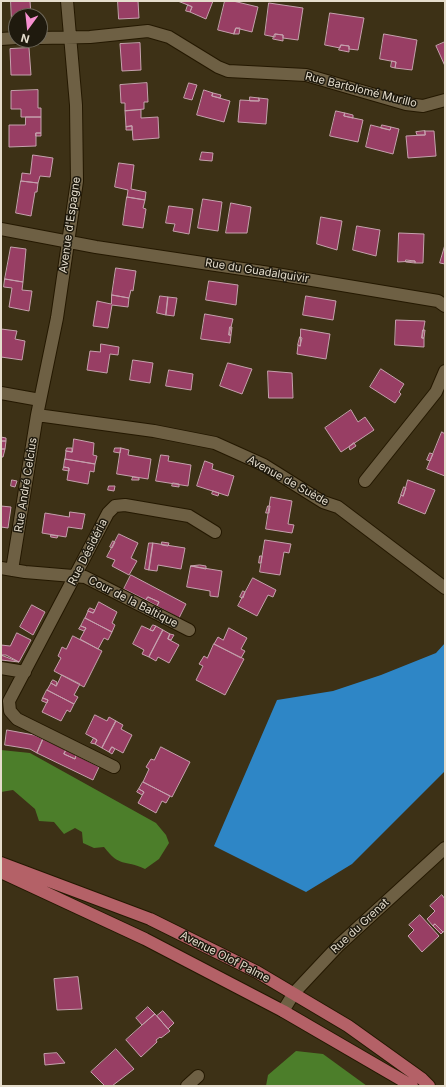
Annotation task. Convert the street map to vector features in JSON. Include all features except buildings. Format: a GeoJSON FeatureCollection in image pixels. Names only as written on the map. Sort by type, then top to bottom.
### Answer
{"type":"FeatureCollection","features":[{"type":"Feature","properties":{"kind":"main road","name":"Avenue Olof Palme"},"geometry":{"type":"LineString","coordinates":[[1,863],[150,919],[257,972],[348,1026],[422,1079],[429,1086]]}},
{"type":"Feature","properties":{"kind":"main road","name":"Avenue Olof Palme"},"geometry":{"type":"LineString","coordinates":[[1,872],[145,939],[283,1012],[412,1086]]}},
{"type":"Feature","properties":{"kind":"street","name":"Avenue d'Espagne"},"geometry":{"type":"LineString","coordinates":[[40,400],[56,318],[77,181],[76,104],[67,1]]}},
{"type":"Feature","properties":{"kind":"street","name":"Rue Bartolomé Murillo"},"geometry":{"type":"LineString","coordinates":[[48,38],[70,38],[148,31],[169,37],[218,67],[228,71],[306,75],[406,104],[423,106],[445,100]]}},
{"type":"Feature","properties":{"kind":"street","name":"Rue du Guadalquivir"},"geometry":{"type":"LineString","coordinates":[[1,229],[67,242],[415,297],[438,301],[445,306]]}},
{"type":"Feature","properties":{"kind":"street"},"geometry":{"type":"LineString","coordinates":[[365,481],[436,392],[445,371]]}},
{"type":"Feature","properties":{"kind":"street"},"geometry":{"type":"LineString","coordinates":[[1,393],[40,400]]}},
{"type":"Feature","properties":{"kind":"street","name":"Rue André Celcius"},"geometry":{"type":"LineString","coordinates":[[7,569],[40,400]]}},
{"type":"Feature","properties":{"kind":"street","name":"Avenue de Suède"},"geometry":{"type":"LineString","coordinates":[[37,415],[154,431],[215,443],[264,465],[322,502],[338,507],[445,588]]}},
{"type":"Feature","properties":{"kind":"street","name":"Rue Désidéria"},"geometry":{"type":"LineString","coordinates":[[114,767],[6,714],[9,701],[108,513],[115,506],[125,505],[189,516],[215,532]]}},
{"type":"Feature","properties":{"kind":"street","name":"Cour de la Baltique"},"geometry":{"type":"LineString","coordinates":[[7,569],[85,577],[189,630]]}},
{"type":"Feature","properties":{"kind":"street"},"geometry":{"type":"LineString","coordinates":[[1,668],[25,672]]}},
{"type":"Feature","properties":{"kind":"street","name":"Rue du Grenat"},"geometry":{"type":"LineString","coordinates":[[283,1012],[294,994],[340,945],[445,848]]}},
{"type":"Feature","properties":{"kind":"street"},"geometry":{"type":"LineString","coordinates":[[187,1086],[198,1076]]}},
{"type":"Feature","properties":{"kind":"green space"},"geometry":{"type":"Polygon","coordinates":[[[1,750],[30,753],[156,823],[166,835],[169,843],[159,859],[145,869],[118,861],[109,854],[104,847],[94,848],[83,843],[82,832],[75,828],[64,834],[54,822],[39,821],[35,809],[13,790],[1,792],[1,750]]]}},
{"type":"Feature","properties":{"kind":"green space"},"geometry":{"type":"Polygon","coordinates":[[[296,1051],[323,1054],[367,1086],[266,1086],[268,1075],[296,1051]]]}},
{"type":"Feature","properties":{"kind":"water"},"geometry":{"type":"Polygon","coordinates":[[[445,643],[445,771],[352,864],[306,892],[214,846],[277,700],[333,691],[381,675],[436,653],[445,643]]]}}]}
